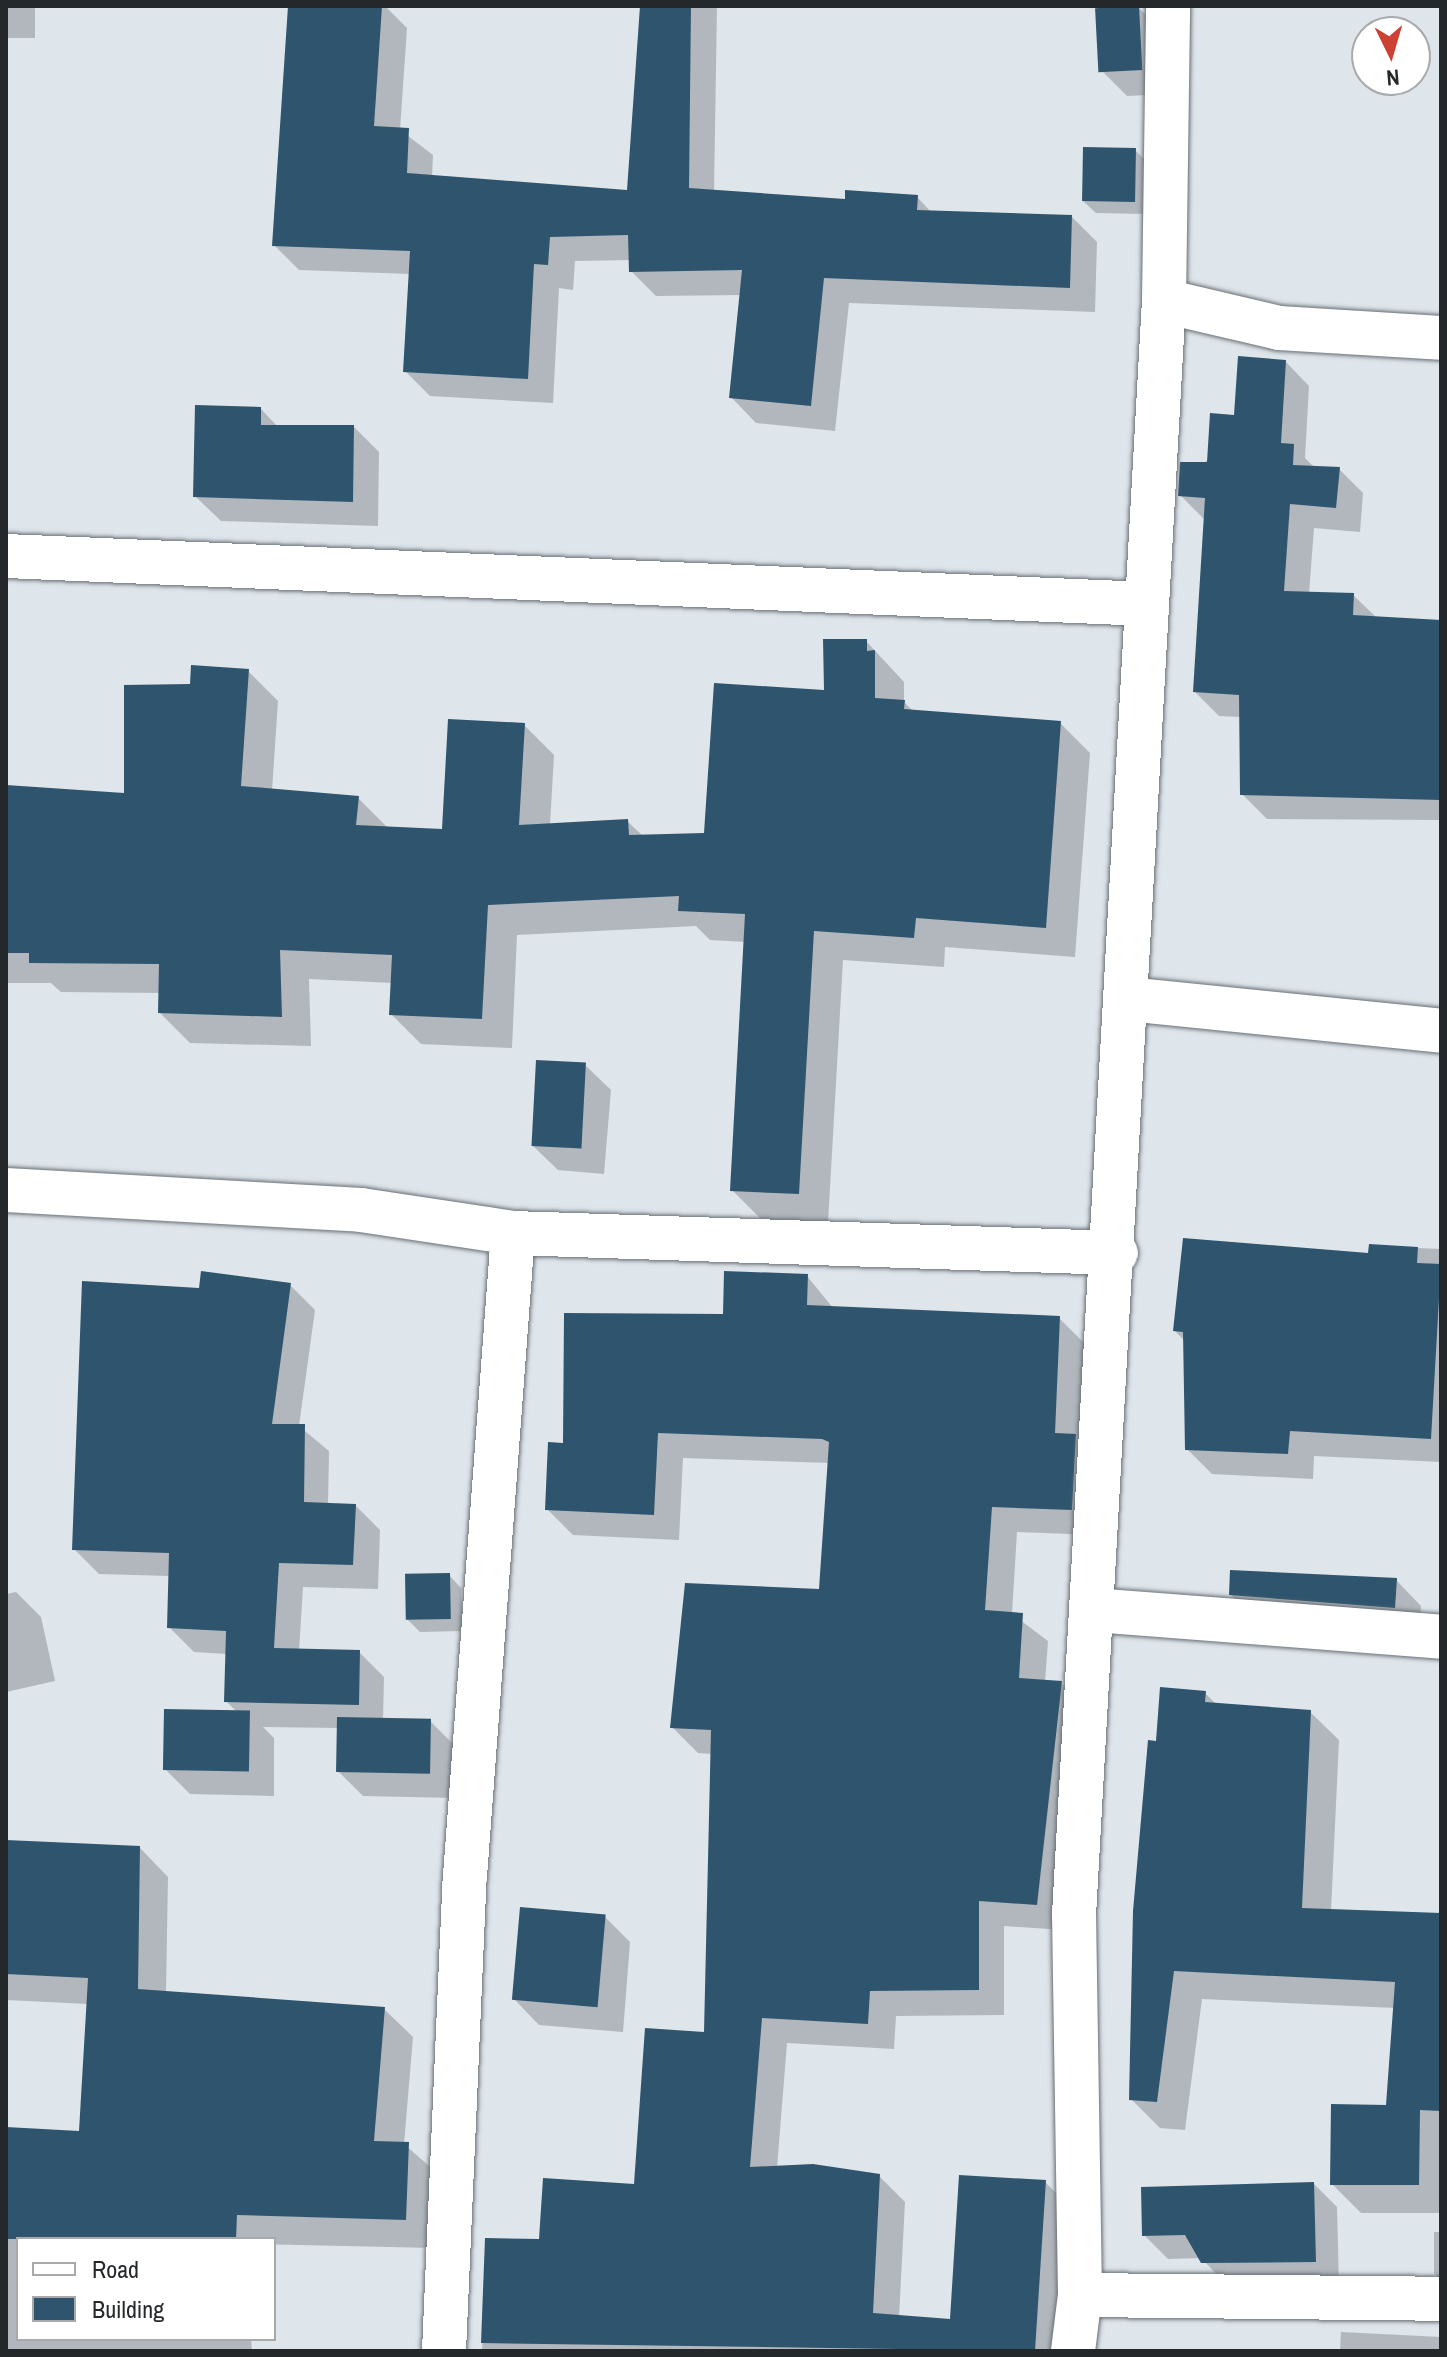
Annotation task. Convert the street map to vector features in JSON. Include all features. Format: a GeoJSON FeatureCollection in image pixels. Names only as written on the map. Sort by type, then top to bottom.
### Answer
{"type":"FeatureCollection","features":[{"type":"Feature","properties":{"kind":"street"},"geometry":{"type":"LineString","coordinates":[[1073,2351],[1080,2295],[1074,1915],[1116,1253],[1145,604],[1164,301],[1168,6]]}},
{"type":"Feature","properties":{"kind":"street"},"geometry":{"type":"LineString","coordinates":[[1164,301],[1279,328],[1441,338]]}},
{"type":"Feature","properties":{"kind":"street"},"geometry":{"type":"LineString","coordinates":[[6,556],[1145,604]]}},
{"type":"Feature","properties":{"kind":"street"},"geometry":{"type":"LineString","coordinates":[[1128,999],[1441,1031]]}},
{"type":"Feature","properties":{"kind":"street"},"geometry":{"type":"LineString","coordinates":[[6,1190],[361,1210],[513,1233],[1116,1253]]}},
{"type":"Feature","properties":{"kind":"street"},"geometry":{"type":"LineString","coordinates":[[444,2351],[465,1876],[513,1233]]}},
{"type":"Feature","properties":{"kind":"street"},"geometry":{"type":"LineString","coordinates":[[1094,1610],[1441,1637]]}},
{"type":"Feature","properties":{"kind":"street"},"geometry":{"type":"LineString","coordinates":[[1080,2295],[1441,2299]]}},
{"type":"Feature","properties":{"kind":"building"},"geometry":{"type":"Polygon","coordinates":[[[288,6],[382,6],[374,126],[409,128],[407,173],[627,190],[640,6],[691,6],[689,188],[845,199],[845,190],[918,195],[917,210],[1072,215],[1070,288],[824,278],[811,406],[729,398],[742,270],[629,272],[628,235],[550,237],[548,265],[534,264],[528,379],[403,372],[410,251],[272,246],[288,6]]]}},
{"type":"Feature","properties":{"kind":"building"},"geometry":{"type":"Polygon","coordinates":[[[1139,6],[1142,70],[1098,72],[1095,8],[1139,6]]]}},
{"type":"Feature","properties":{"kind":"building"},"geometry":{"type":"Polygon","coordinates":[[[1083,147],[1136,148],[1135,202],[1082,201],[1083,147]]]}},
{"type":"Feature","properties":{"kind":"building"},"geometry":{"type":"Polygon","coordinates":[[[1238,356],[1286,360],[1281,443],[1294,444],[1293,465],[1340,467],[1336,508],[1290,504],[1284,591],[1354,593],[1353,615],[1441,620],[1441,800],[1240,795],[1239,695],[1193,692],[1205,498],[1178,496],[1180,462],[1207,462],[1210,413],[1234,415],[1238,356]]]}},
{"type":"Feature","properties":{"kind":"building"},"geometry":{"type":"Polygon","coordinates":[[[195,405],[261,407],[261,425],[354,425],[353,502],[193,497],[195,405]]]}},
{"type":"Feature","properties":{"kind":"building"},"geometry":{"type":"Polygon","coordinates":[[[823,639],[867,639],[867,651],[875,650],[875,698],[905,700],[904,709],[1061,721],[1046,928],[916,918],[914,938],[814,931],[799,1194],[730,1191],[745,914],[678,911],[679,896],[488,905],[482,1019],[389,1015],[392,955],[280,950],[282,1017],[158,1013],[159,964],[29,963],[29,953],[6,953],[6,785],[124,793],[124,685],[190,684],[191,665],[249,669],[241,786],[359,796],[356,825],[442,829],[448,719],[525,723],[519,825],[628,819],[629,835],[704,833],[714,683],[824,690],[823,639]]]}},
{"type":"Feature","properties":{"kind":"building"},"geometry":{"type":"Polygon","coordinates":[[[536,1060],[586,1063],[581,1148],[531,1146],[536,1060]]]}},
{"type":"Feature","properties":{"kind":"building"},"geometry":{"type":"Polygon","coordinates":[[[1183,1238],[1368,1253],[1369,1244],[1418,1247],[1417,1263],[1441,1264],[1431,1439],[1290,1431],[1288,1454],[1185,1450],[1183,1332],[1173,1331],[1183,1238]]]}},
{"type":"Feature","properties":{"kind":"building"},"geometry":{"type":"Polygon","coordinates":[[[201,1271],[291,1283],[272,1424],[305,1424],[304,1502],[356,1504],[353,1565],[279,1563],[274,1648],[360,1650],[359,1705],[224,1702],[226,1631],[167,1628],[169,1553],[72,1550],[82,1281],[199,1288],[201,1271]]]}},
{"type":"Feature","properties":{"kind":"building"},"geometry":{"type":"Polygon","coordinates":[[[724,1271],[808,1274],[807,1305],[1060,1316],[1055,1433],[1076,1434],[1072,1510],[992,1507],[985,1610],[1023,1613],[1019,1678],[1062,1681],[1037,1905],[979,1901],[979,1990],[870,1991],[868,2024],[762,2018],[750,2167],[813,2164],[880,2174],[873,2313],[950,2319],[959,2175],[1046,2180],[1035,2351],[481,2343],[485,2238],[539,2239],[543,2178],[634,2184],[645,2028],[704,2032],[711,1730],[670,1728],[685,1583],[819,1589],[829,1442],[822,1439],[658,1433],[654,1515],[545,1510],[548,1442],[563,1443],[564,1313],[723,1314],[724,1271]]]}},
{"type":"Feature","properties":{"kind":"building"},"geometry":{"type":"Polygon","coordinates":[[[1230,1570],[1397,1578],[1395,1608],[1229,1595],[1230,1570]]]}},
{"type":"Feature","properties":{"kind":"building"},"geometry":{"type":"Polygon","coordinates":[[[450,1573],[451,1619],[406,1620],[405,1574],[450,1573]]]}},
{"type":"Feature","properties":{"kind":"building"},"geometry":{"type":"Polygon","coordinates":[[[1160,1687],[1206,1691],[1205,1702],[1311,1710],[1302,1908],[1441,1913],[1441,2111],[1420,2110],[1419,2185],[1330,2185],[1331,2104],[1386,2105],[1395,1982],[1174,1971],[1157,2102],[1129,2100],[1133,1911],[1148,1740],[1156,1741],[1160,1687]]]}},
{"type":"Feature","properties":{"kind":"building"},"geometry":{"type":"Polygon","coordinates":[[[164,1709],[250,1711],[249,1771],[163,1770],[164,1709]]]}},
{"type":"Feature","properties":{"kind":"building"},"geometry":{"type":"Polygon","coordinates":[[[337,1717],[431,1719],[430,1774],[336,1772],[337,1717]]]}},
{"type":"Feature","properties":{"kind":"building"},"geometry":{"type":"Polygon","coordinates":[[[6,1840],[140,1846],[138,1989],[385,2007],[374,2141],[409,2142],[406,2220],[237,2215],[236,2237],[6,2239],[6,2127],[79,2131],[88,1978],[6,1974],[6,1840]]]}},
{"type":"Feature","properties":{"kind":"building"},"geometry":{"type":"Polygon","coordinates":[[[520,1907],[606,1914],[598,2007],[512,2000],[520,1907]]]}},
{"type":"Feature","properties":{"kind":"building"},"geometry":{"type":"Polygon","coordinates":[[[1314,2182],[1316,2262],[1201,2263],[1185,2235],[1142,2236],[1141,2187],[1314,2182]]]}}]}
